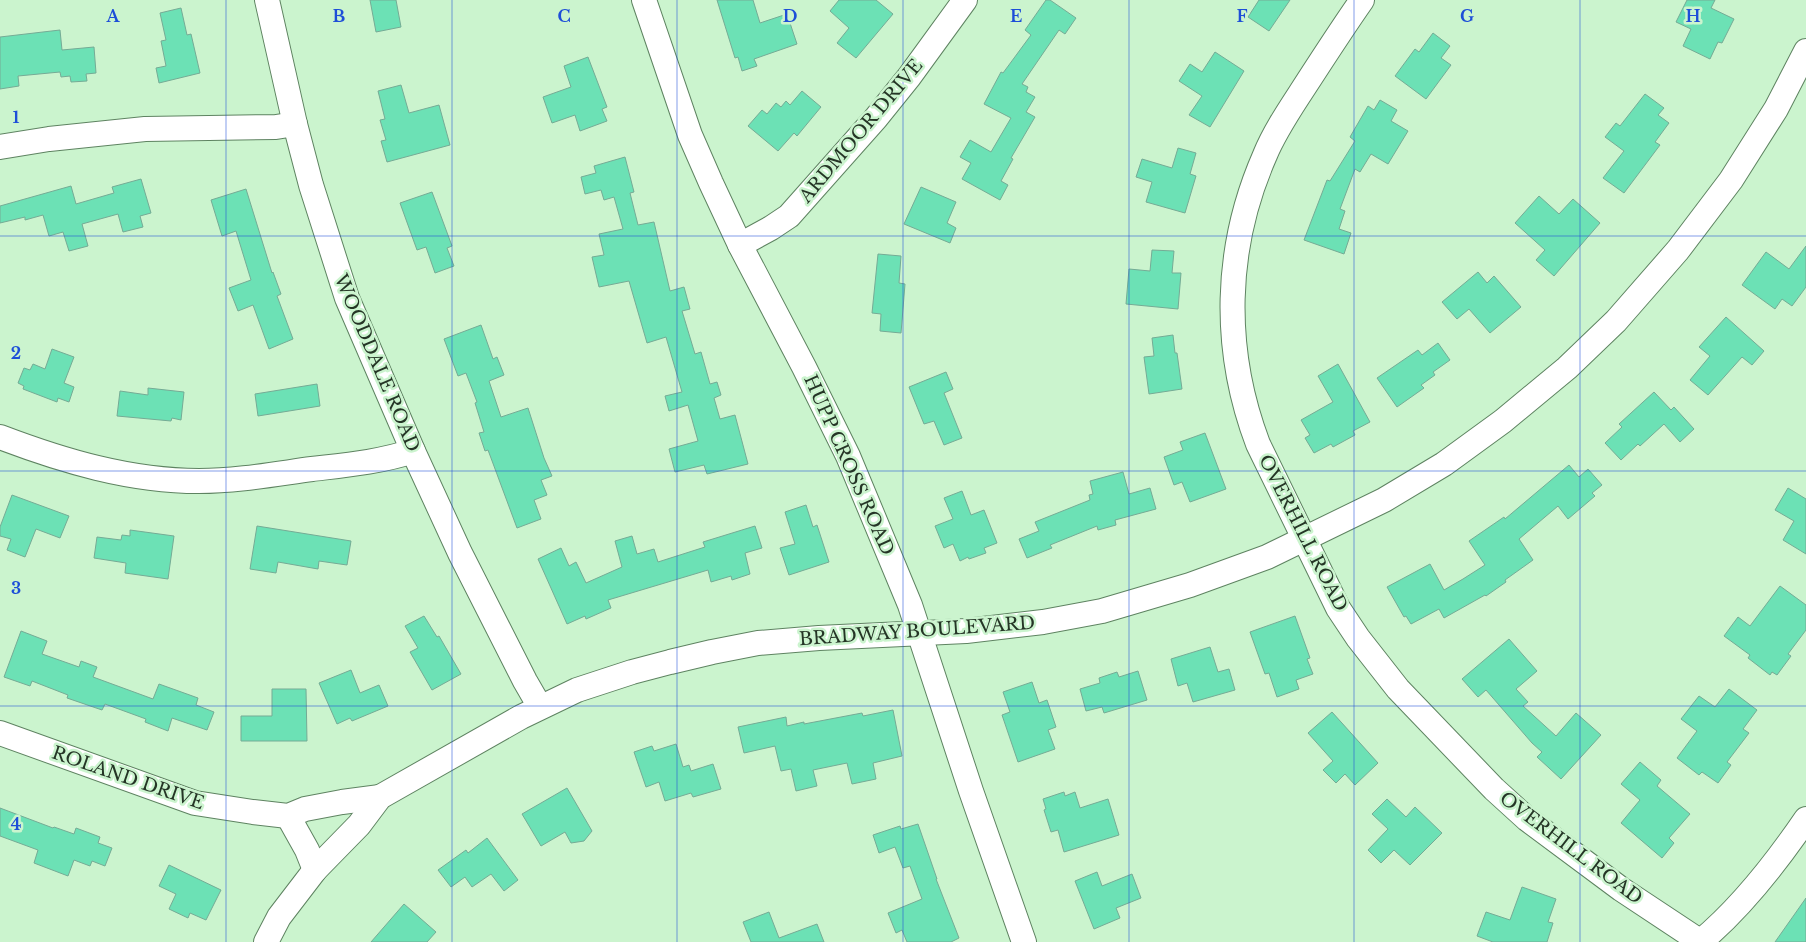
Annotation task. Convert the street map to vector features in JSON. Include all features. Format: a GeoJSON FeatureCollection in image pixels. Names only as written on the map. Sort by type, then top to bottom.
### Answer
{"type":"FeatureCollection","features":[{"type":"Feature","properties":{"kind":"street","name":"WOODDALE ROAD"},"geometry":{"type":"LineString","coordinates":[[267,0],[295,124],[347,298],[413,451],[460,553],[540,707]]}},
{"type":"Feature","properties":{"kind":"street","name":"HUPP CROSS ROAD"},"geometry":{"type":"LineString","coordinates":[[644,0],[690,136],[740,244],[804,366],[848,456],[907,597],[1024,942]]}},
{"type":"Feature","properties":{"kind":"street","name":"ARDMOOR DRIVE"},"geometry":{"type":"LineString","coordinates":[[740,244],[789,216],[876,118],[909,77],[965,0]]}},
{"type":"Feature","properties":{"kind":"street","name":"OVERHILL ROAD"},"geometry":{"type":"LineString","coordinates":[[1362,0],[1289,111],[1265,153],[1239,231],[1232,279],[1232,326],[1248,417],[1258,444],[1338,608],[1398,689],[1494,790],[1527,819],[1622,889],[1700,942]]}},
{"type":"Feature","properties":{"kind":"street","name":"BRADWAY BOULEVARD"},"geometry":{"type":"LineString","coordinates":[[266,942],[279,918],[315,870],[359,825],[380,797],[540,707],[577,690],[632,672],[712,652],[758,643],[919,632],[966,631],[1033,623],[1102,611],[1190,585],[1236,569],[1305,540],[1384,500],[1444,464],[1503,421],[1567,368],[1616,321],[1678,250],[1731,180],[1776,109],[1806,51]]}},
{"type":"Feature","properties":{"kind":"street"},"geometry":{"type":"LineString","coordinates":[[0,147],[49,139],[145,129],[276,127],[295,124]]}},
{"type":"Feature","properties":{"kind":"street"},"geometry":{"type":"LineString","coordinates":[[0,436],[38,451],[91,466],[164,479],[200,481],[243,478],[381,461],[413,451]]}},
{"type":"Feature","properties":{"kind":"street","name":"ROLAND DRIVE"},"geometry":{"type":"LineString","coordinates":[[0,733],[195,803],[288,816],[305,809],[380,797]]}},
{"type":"Feature","properties":{"kind":"street"},"geometry":{"type":"LineString","coordinates":[[288,816],[307,850],[315,870]]}},
{"type":"Feature","properties":{"kind":"street"},"geometry":{"type":"LineString","coordinates":[[1700,942],[1731,914],[1768,870],[1806,818]]}},
{"type":"Feature","properties":{"kind":"building"},"geometry":{"type":"Polygon","coordinates":[[[370,0],[396,0],[401,27],[376,32],[370,0]]]}},
{"type":"Feature","properties":{"kind":"building"},"geometry":{"type":"Polygon","coordinates":[[[717,0],[753,0],[760,23],[787,14],[797,44],[754,59],[757,66],[742,71],[738,57],[735,58],[717,0]]]}},
{"type":"Feature","properties":{"kind":"building"},"geometry":{"type":"Polygon","coordinates":[[[839,0],[876,0],[893,14],[856,58],[837,43],[849,28],[830,11],[839,0]]]}},
{"type":"Feature","properties":{"kind":"building"},"geometry":{"type":"Polygon","coordinates":[[[1046,0],[1050,0],[1076,18],[1065,34],[1059,30],[1022,84],[1028,87],[1026,92],[1035,97],[1026,112],[1035,117],[1011,158],[1013,159],[1001,181],[1008,185],[1000,200],[962,179],[971,163],[960,157],[970,140],[991,152],[1011,118],[984,104],[1001,72],[1003,73],[1031,35],[1025,30],[1046,0]]]}},
{"type":"Feature","properties":{"kind":"building"},"geometry":{"type":"Polygon","coordinates":[[[1259,0],[1290,0],[1269,31],[1248,17],[1259,0]]]}},
{"type":"Feature","properties":{"kind":"building"},"geometry":{"type":"Polygon","coordinates":[[[1687,0],[1715,0],[1711,8],[1734,19],[1722,43],[1718,42],[1710,59],[1683,46],[1691,29],[1676,22],[1687,0]]]}},
{"type":"Feature","properties":{"kind":"building"},"geometry":{"type":"Polygon","coordinates":[[[181,8],[187,35],[191,34],[200,73],[159,83],[156,68],[166,66],[161,41],[166,40],[160,13],[181,8]]]}},
{"type":"Feature","properties":{"kind":"building"},"geometry":{"type":"Polygon","coordinates":[[[60,30],[62,50],[94,47],[96,73],[86,74],[87,81],[71,82],[70,76],[61,77],[60,72],[18,76],[19,86],[0,89],[0,37],[60,30]]]}},
{"type":"Feature","properties":{"kind":"building"},"geometry":{"type":"Polygon","coordinates":[[[1433,33],[1450,46],[1441,58],[1451,65],[1426,99],[1395,76],[1415,49],[1419,52],[1433,33]]]}},
{"type":"Feature","properties":{"kind":"building"},"geometry":{"type":"Polygon","coordinates":[[[1215,52],[1244,71],[1210,127],[1189,115],[1202,96],[1179,81],[1190,64],[1202,72],[1215,52]]]}},
{"type":"Feature","properties":{"kind":"building"},"geometry":{"type":"Polygon","coordinates":[[[588,57],[607,107],[602,109],[607,121],[580,131],[575,115],[552,123],[543,97],[571,87],[564,66],[588,57]]]}},
{"type":"Feature","properties":{"kind":"building"},"geometry":{"type":"Polygon","coordinates":[[[401,85],[409,113],[439,105],[450,145],[387,162],[381,141],[386,140],[380,120],[385,119],[378,91],[401,85]]]}},
{"type":"Feature","properties":{"kind":"building"},"geometry":{"type":"Polygon","coordinates":[[[802,91],[821,107],[797,136],[794,133],[778,151],[748,126],[762,110],[767,114],[776,103],[781,107],[786,101],[790,105],[802,91]]]}},
{"type":"Feature","properties":{"kind":"building"},"geometry":{"type":"Polygon","coordinates":[[[1645,94],[1664,108],[1658,115],[1669,123],[1655,142],[1660,145],[1624,193],[1603,178],[1624,151],[1605,137],[1616,123],[1620,126],[1645,94]]]}},
{"type":"Feature","properties":{"kind":"building"},"geometry":{"type":"Polygon","coordinates":[[[1380,100],[1397,110],[1391,121],[1408,131],[1388,164],[1371,154],[1360,172],[1355,169],[1340,209],[1345,211],[1339,229],[1351,233],[1344,254],[1304,240],[1327,180],[1330,181],[1355,141],[1350,137],[1368,106],[1374,110],[1380,100]]]}},
{"type":"Feature","properties":{"kind":"building"},"geometry":{"type":"Polygon","coordinates":[[[1178,148],[1196,153],[1190,174],[1196,176],[1185,213],[1146,202],[1152,182],[1136,177],[1142,159],[1172,168],[1178,148]]]}},
{"type":"Feature","properties":{"kind":"building"},"geometry":{"type":"Polygon","coordinates":[[[625,157],[634,192],[630,193],[638,225],[654,222],[670,291],[684,287],[690,309],[682,311],[695,354],[701,352],[710,384],[717,382],[721,395],[714,398],[720,419],[735,415],[748,464],[707,474],[704,465],[675,472],[669,449],[698,441],[688,405],[669,411],[665,396],[682,392],[666,337],[647,343],[629,281],[599,287],[592,257],[604,255],[599,234],[623,229],[614,197],[604,200],[601,190],[585,194],[581,177],[596,173],[594,166],[625,157]]]}},
{"type":"Feature","properties":{"kind":"building"},"geometry":{"type":"Polygon","coordinates":[[[141,179],[151,213],[140,216],[143,227],[123,232],[118,214],[82,224],[88,246],[69,251],[63,232],[49,236],[43,215],[25,220],[25,217],[0,223],[0,206],[71,186],[76,204],[114,193],[112,187],[141,179]]]}},
{"type":"Feature","properties":{"kind":"building"},"geometry":{"type":"Polygon","coordinates":[[[921,187],[956,202],[947,223],[956,228],[950,243],[904,224],[921,187]]]}},
{"type":"Feature","properties":{"kind":"building"},"geometry":{"type":"Polygon","coordinates":[[[246,189],[272,273],[281,294],[277,296],[293,339],[269,349],[253,305],[238,311],[229,288],[251,280],[236,231],[222,236],[211,200],[246,189]]]}},
{"type":"Feature","properties":{"kind":"building"},"geometry":{"type":"Polygon","coordinates":[[[432,192],[452,246],[447,248],[454,266],[435,273],[426,247],[417,250],[400,203],[432,192]]]}},
{"type":"Feature","properties":{"kind":"building"},"geometry":{"type":"Polygon","coordinates":[[[1539,196],[1559,214],[1573,199],[1600,223],[1554,276],[1536,260],[1545,250],[1515,223],[1539,196]]]}},
{"type":"Feature","properties":{"kind":"building"},"geometry":{"type":"Polygon","coordinates":[[[1806,246],[1806,287],[1792,306],[1782,299],[1775,309],[1742,285],[1766,252],[1789,269],[1806,246]]]}},
{"type":"Feature","properties":{"kind":"building"},"geometry":{"type":"Polygon","coordinates":[[[1152,250],[1174,251],[1172,273],[1181,273],[1178,309],[1126,304],[1129,269],[1150,271],[1152,250]]]}},
{"type":"Feature","properties":{"kind":"building"},"geometry":{"type":"Polygon","coordinates":[[[878,254],[901,256],[899,283],[905,284],[901,333],[880,331],[881,314],[872,313],[878,254]]]}},
{"type":"Feature","properties":{"kind":"building"},"geometry":{"type":"Polygon","coordinates":[[[1478,272],[1487,283],[1494,276],[1521,307],[1490,333],[1469,309],[1457,319],[1442,302],[1478,272]]]}},
{"type":"Feature","properties":{"kind":"building"},"geometry":{"type":"Polygon","coordinates":[[[1726,317],[1764,351],[1752,365],[1742,357],[1708,395],[1690,380],[1710,356],[1699,347],[1726,317]]]}},
{"type":"Feature","properties":{"kind":"building"},"geometry":{"type":"Polygon","coordinates":[[[481,325],[493,359],[497,357],[504,375],[489,381],[501,417],[528,408],[544,458],[552,476],[541,480],[547,495],[534,500],[541,519],[517,528],[488,450],[485,451],[479,433],[484,432],[475,403],[477,402],[466,373],[458,376],[444,339],[481,325]]]}},
{"type":"Feature","properties":{"kind":"building"},"geometry":{"type":"Polygon","coordinates":[[[1173,335],[1182,389],[1149,394],[1144,357],[1154,356],[1152,338],[1173,335]]]}},
{"type":"Feature","properties":{"kind":"building"},"geometry":{"type":"Polygon","coordinates":[[[1438,343],[1450,360],[1433,372],[1435,375],[1421,385],[1424,388],[1397,407],[1377,378],[1418,350],[1422,355],[1438,343]]]}},
{"type":"Feature","properties":{"kind":"building"},"geometry":{"type":"Polygon","coordinates":[[[52,349],[74,357],[64,383],[74,387],[69,402],[58,398],[57,402],[23,389],[24,386],[18,383],[24,368],[30,370],[33,364],[45,369],[52,349]]]}},
{"type":"Feature","properties":{"kind":"building"},"geometry":{"type":"Polygon","coordinates":[[[1338,364],[1370,422],[1353,431],[1355,435],[1333,447],[1331,444],[1314,453],[1305,438],[1310,435],[1301,420],[1333,402],[1318,376],[1338,364]]]}},
{"type":"Feature","properties":{"kind":"building"},"geometry":{"type":"Polygon","coordinates":[[[946,372],[953,389],[944,393],[962,438],[944,445],[934,421],[924,424],[909,387],[946,372]]]}},
{"type":"Feature","properties":{"kind":"building"},"geometry":{"type":"Polygon","coordinates":[[[317,384],[320,406],[258,416],[255,394],[317,384]]]}},
{"type":"Feature","properties":{"kind":"building"},"geometry":{"type":"Polygon","coordinates":[[[148,388],[184,392],[181,420],[172,418],[171,421],[117,416],[120,391],[148,395],[148,388]]]}},
{"type":"Feature","properties":{"kind":"building"},"geometry":{"type":"Polygon","coordinates":[[[1654,392],[1671,410],[1674,407],[1694,429],[1680,442],[1664,424],[1621,460],[1605,443],[1622,427],[1619,424],[1654,392]]]}},
{"type":"Feature","properties":{"kind":"building"},"geometry":{"type":"Polygon","coordinates":[[[1205,433],[1226,489],[1190,502],[1182,482],[1174,485],[1164,457],[1183,450],[1180,442],[1205,433]]]}},
{"type":"Feature","properties":{"kind":"building"},"geometry":{"type":"Polygon","coordinates":[[[1569,465],[1579,477],[1588,469],[1602,485],[1592,493],[1595,496],[1568,519],[1558,506],[1519,539],[1533,560],[1486,596],[1444,618],[1439,609],[1411,624],[1406,616],[1404,617],[1387,587],[1430,564],[1444,590],[1485,565],[1469,541],[1504,517],[1505,519],[1569,465]]]}},
{"type":"Feature","properties":{"kind":"building"},"geometry":{"type":"Polygon","coordinates":[[[1123,472],[1129,494],[1150,488],[1156,509],[1115,520],[1116,525],[1098,530],[1097,526],[1050,545],[1052,548],[1027,558],[1019,539],[1039,531],[1035,522],[1090,500],[1089,495],[1093,494],[1090,481],[1123,472]]]}},
{"type":"Feature","properties":{"kind":"building"},"geometry":{"type":"Polygon","coordinates":[[[1788,488],[1806,499],[1806,554],[1783,540],[1794,521],[1775,510],[1788,488]]]}},
{"type":"Feature","properties":{"kind":"building"},"geometry":{"type":"Polygon","coordinates":[[[962,491],[971,515],[984,510],[997,543],[984,548],[986,553],[960,561],[953,544],[944,548],[935,526],[953,519],[944,498],[962,491]]]}},
{"type":"Feature","properties":{"kind":"building"},"geometry":{"type":"Polygon","coordinates":[[[12,495],[69,516],[60,538],[36,529],[25,557],[7,550],[11,539],[0,536],[0,527],[12,495]]]}},
{"type":"Feature","properties":{"kind":"building"},"geometry":{"type":"Polygon","coordinates":[[[806,505],[813,527],[817,525],[829,562],[789,575],[780,548],[795,544],[785,512],[806,505]]]}},
{"type":"Feature","properties":{"kind":"building"},"geometry":{"type":"Polygon","coordinates":[[[257,526],[351,541],[347,565],[319,561],[318,569],[278,562],[276,573],[250,569],[257,526]]]}},
{"type":"Feature","properties":{"kind":"building"},"geometry":{"type":"Polygon","coordinates":[[[755,526],[762,548],[745,553],[750,574],[732,580],[731,576],[711,582],[708,570],[608,600],[611,608],[586,619],[585,616],[567,624],[538,559],[561,548],[569,566],[576,562],[586,583],[622,567],[615,541],[632,536],[637,554],[654,549],[658,562],[705,547],[703,542],[755,526]]]}},
{"type":"Feature","properties":{"kind":"building"},"geometry":{"type":"Polygon","coordinates":[[[130,530],[174,536],[168,579],[125,573],[126,563],[94,558],[97,537],[121,540],[122,535],[130,536],[130,530]]]}},
{"type":"Feature","properties":{"kind":"building"},"geometry":{"type":"Polygon","coordinates":[[[1780,586],[1806,605],[1806,630],[1788,654],[1791,656],[1777,675],[1772,672],[1770,675],[1748,658],[1750,655],[1724,636],[1738,617],[1750,626],[1780,586]]]}},
{"type":"Feature","properties":{"kind":"building"},"geometry":{"type":"Polygon","coordinates":[[[424,616],[437,637],[439,636],[461,674],[432,690],[410,652],[418,648],[405,626],[424,616]]]}},
{"type":"Feature","properties":{"kind":"building"},"geometry":{"type":"Polygon","coordinates":[[[1295,616],[1310,658],[1307,659],[1313,674],[1296,680],[1299,689],[1277,697],[1269,673],[1265,674],[1250,632],[1295,616]]]}},
{"type":"Feature","properties":{"kind":"building"},"geometry":{"type":"Polygon","coordinates":[[[21,631],[47,641],[42,654],[79,667],[81,661],[97,667],[93,677],[153,699],[159,684],[198,698],[196,705],[214,712],[207,730],[172,718],[168,731],[145,722],[146,719],[105,704],[102,710],[67,698],[68,695],[32,681],[30,686],[4,677],[21,631]]]}},
{"type":"Feature","properties":{"kind":"building"},"geometry":{"type":"Polygon","coordinates":[[[1509,639],[1537,671],[1516,689],[1528,702],[1523,706],[1556,736],[1576,713],[1601,735],[1561,779],[1537,757],[1542,752],[1486,690],[1478,697],[1462,679],[1509,639]]]}},
{"type":"Feature","properties":{"kind":"building"},"geometry":{"type":"Polygon","coordinates":[[[1210,647],[1218,672],[1229,669],[1235,690],[1193,702],[1187,683],[1178,686],[1171,659],[1210,647]]]}},
{"type":"Feature","properties":{"kind":"building"},"geometry":{"type":"Polygon","coordinates":[[[351,670],[360,693],[379,685],[388,706],[352,721],[350,718],[337,724],[319,683],[351,670]]]}},
{"type":"Feature","properties":{"kind":"building"},"geometry":{"type":"Polygon","coordinates":[[[1138,671],[1147,700],[1104,713],[1102,707],[1086,711],[1080,689],[1100,683],[1099,678],[1117,672],[1119,677],[1138,671]]]}},
{"type":"Feature","properties":{"kind":"building"},"geometry":{"type":"Polygon","coordinates":[[[1032,682],[1039,703],[1047,700],[1056,727],[1048,730],[1055,749],[1018,762],[1002,715],[1010,712],[1003,692],[1032,682]]]}},
{"type":"Feature","properties":{"kind":"building"},"geometry":{"type":"Polygon","coordinates":[[[272,689],[306,689],[307,741],[241,741],[241,716],[272,716],[272,689]]]}},
{"type":"Feature","properties":{"kind":"building"},"geometry":{"type":"Polygon","coordinates":[[[1729,689],[1757,710],[1743,729],[1749,733],[1727,762],[1731,765],[1718,783],[1702,772],[1699,775],[1677,758],[1697,731],[1681,719],[1699,696],[1715,707],[1729,689]]]}},
{"type":"Feature","properties":{"kind":"building"},"geometry":{"type":"Polygon","coordinates":[[[893,710],[902,756],[873,763],[876,779],[852,784],[847,763],[813,770],[817,786],[796,791],[791,769],[781,771],[775,746],[744,753],[738,727],[786,717],[787,726],[862,713],[863,716],[893,710]]]}},
{"type":"Feature","properties":{"kind":"building"},"geometry":{"type":"Polygon","coordinates":[[[1332,712],[1378,763],[1355,785],[1345,774],[1336,783],[1323,770],[1333,761],[1308,733],[1332,712]]]}},
{"type":"Feature","properties":{"kind":"building"},"geometry":{"type":"Polygon","coordinates":[[[676,744],[683,767],[689,765],[691,771],[713,764],[721,789],[693,797],[691,793],[665,801],[659,782],[646,787],[634,752],[652,746],[654,751],[676,744]]]}},
{"type":"Feature","properties":{"kind":"building"},"geometry":{"type":"Polygon","coordinates":[[[1640,762],[1661,780],[1657,786],[1690,814],[1669,838],[1674,843],[1662,858],[1621,823],[1640,800],[1621,784],[1640,762]]]}},
{"type":"Feature","properties":{"kind":"building"},"geometry":{"type":"Polygon","coordinates":[[[567,788],[592,831],[584,841],[571,843],[565,832],[541,846],[522,814],[567,788]]]}},
{"type":"Feature","properties":{"kind":"building"},"geometry":{"type":"Polygon","coordinates":[[[1064,792],[1065,796],[1075,792],[1080,808],[1108,799],[1119,835],[1064,852],[1058,830],[1051,832],[1044,810],[1046,809],[1043,799],[1064,792]]]}},
{"type":"Feature","properties":{"kind":"building"},"geometry":{"type":"Polygon","coordinates":[[[1387,799],[1406,817],[1415,807],[1442,833],[1410,865],[1394,850],[1381,863],[1368,850],[1388,829],[1372,814],[1387,799]]]}},
{"type":"Feature","properties":{"kind":"building"},"geometry":{"type":"Polygon","coordinates":[[[0,808],[53,828],[74,834],[76,828],[100,837],[98,843],[112,848],[105,866],[92,861],[90,866],[74,860],[68,876],[34,863],[38,850],[0,836],[0,808]]]}},
{"type":"Feature","properties":{"kind":"building"},"geometry":{"type":"Polygon","coordinates":[[[918,824],[936,879],[959,938],[951,942],[907,942],[902,930],[896,933],[888,913],[922,899],[910,866],[903,868],[895,847],[879,853],[873,835],[900,826],[901,829],[918,824]]]}},
{"type":"Feature","properties":{"kind":"building"},"geometry":{"type":"Polygon","coordinates":[[[487,838],[518,880],[504,891],[491,874],[472,887],[465,877],[451,887],[438,870],[466,850],[468,853],[487,838]]]}},
{"type":"Feature","properties":{"kind":"building"},"geometry":{"type":"Polygon","coordinates":[[[169,865],[221,890],[206,920],[190,913],[188,918],[169,909],[176,894],[159,886],[169,865]]]}},
{"type":"Feature","properties":{"kind":"building"},"geometry":{"type":"Polygon","coordinates":[[[1097,872],[1102,886],[1132,874],[1141,898],[1116,908],[1120,918],[1094,929],[1075,881],[1097,872]]]}},
{"type":"Feature","properties":{"kind":"building"},"geometry":{"type":"Polygon","coordinates":[[[1522,887],[1556,899],[1548,922],[1553,923],[1547,942],[1493,942],[1477,936],[1486,912],[1510,920],[1522,887]]]}},
{"type":"Feature","properties":{"kind":"building"},"geometry":{"type":"Polygon","coordinates":[[[1806,898],[1806,942],[1775,942],[1806,898]]]}},
{"type":"Feature","properties":{"kind":"building"},"geometry":{"type":"Polygon","coordinates":[[[404,904],[436,932],[427,942],[371,942],[404,904]]]}},
{"type":"Feature","properties":{"kind":"building"},"geometry":{"type":"Polygon","coordinates":[[[769,912],[779,938],[817,924],[824,942],[751,942],[743,922],[769,912]]]}}]}
